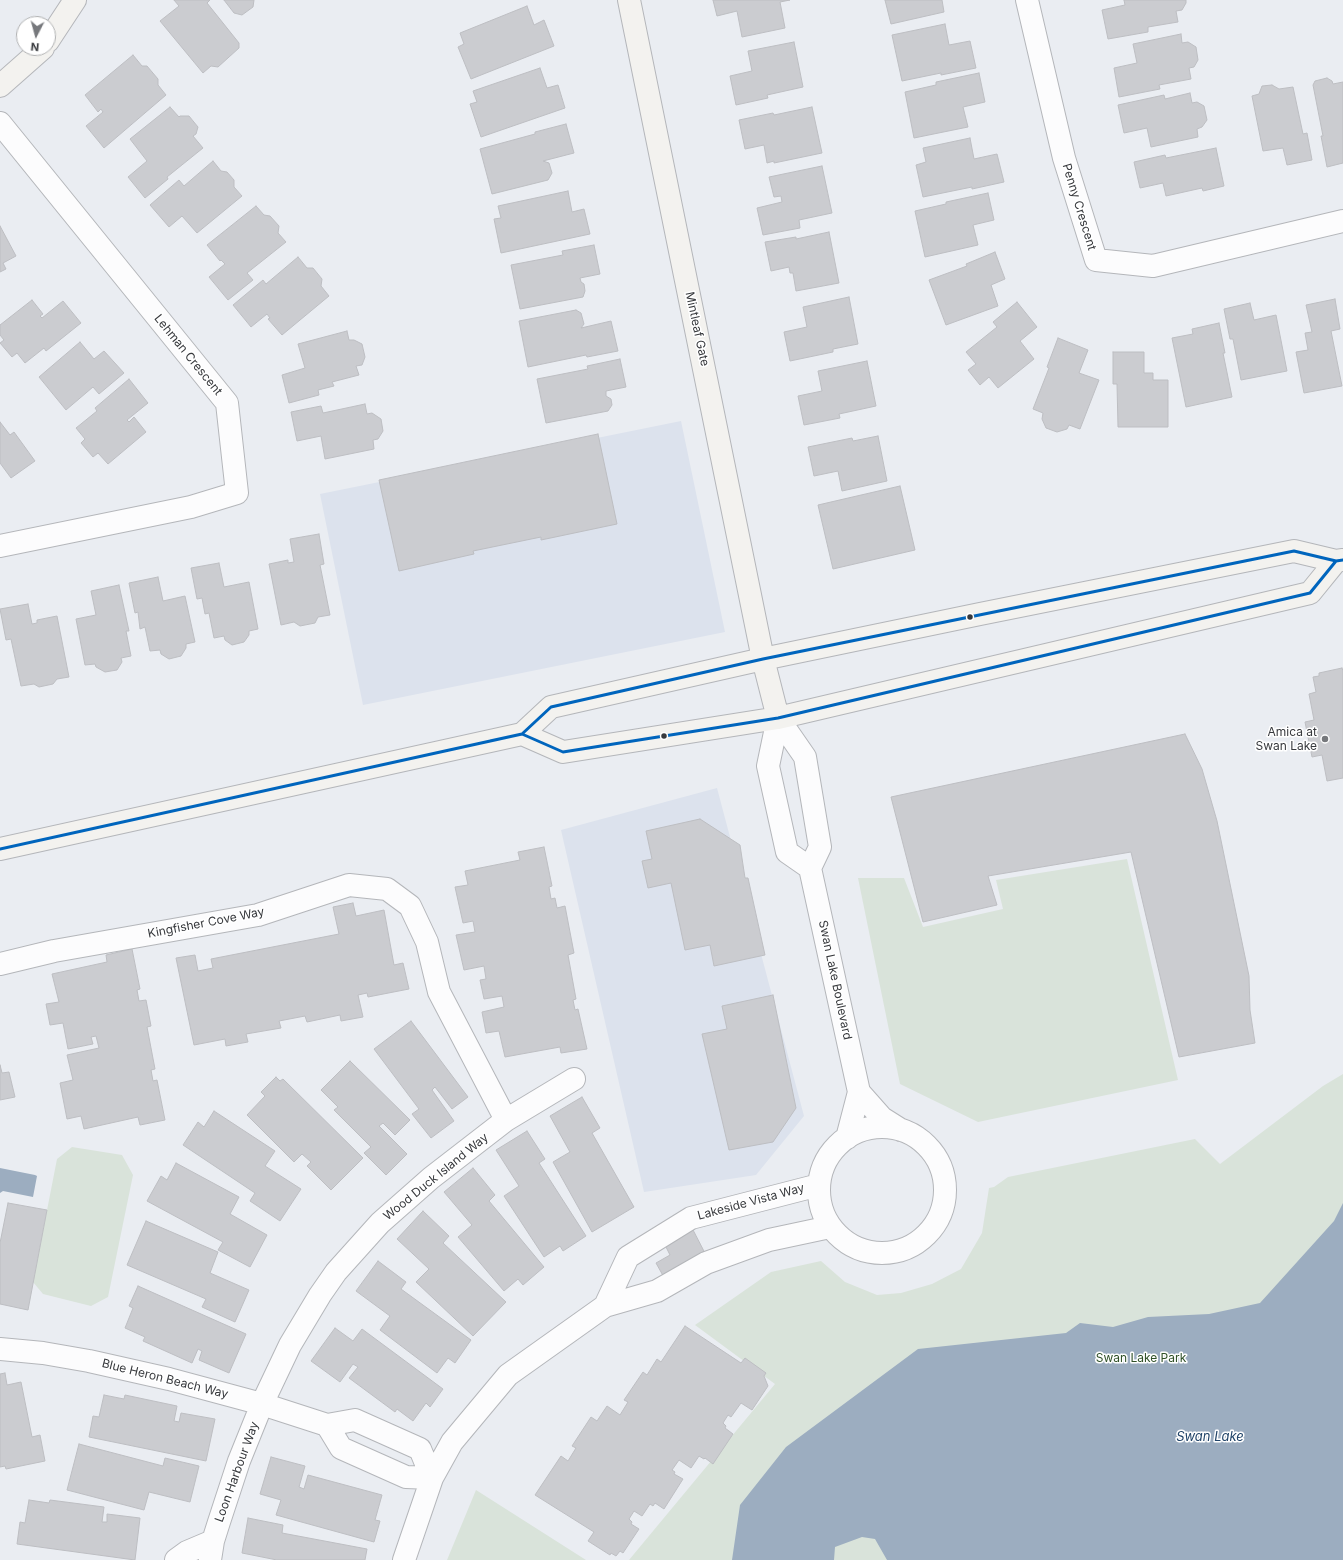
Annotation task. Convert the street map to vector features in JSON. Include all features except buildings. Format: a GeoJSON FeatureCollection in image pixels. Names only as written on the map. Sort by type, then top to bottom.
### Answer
{"type":"FeatureCollection","features":[{"type":"Feature","properties":{"kind":"main road"},"geometry":{"type":"LineString","coordinates":[[56,29],[75,0]]}},
{"type":"Feature","properties":{"kind":"main road","name":"Mintleaf Gate"},"geometry":{"type":"LineString","coordinates":[[629,0],[763,659],[778,718]]}},
{"type":"Feature","properties":{"kind":"main road"},"geometry":{"type":"LineString","coordinates":[[0,86],[34,56]]}},
{"type":"Feature","properties":{"kind":"main road"},"geometry":{"type":"LineString","coordinates":[[0,849],[522,734],[551,707],[763,659],[1294,551],[1340,560]]}},
{"type":"Feature","properties":{"kind":"main road"},"geometry":{"type":"LineString","coordinates":[[522,734],[563,752],[778,718],[1310,593],[1340,560]]}},
{"type":"Feature","properties":{"kind":"street","name":"Penny Crescent"},"geometry":{"type":"LineString","coordinates":[[1027,0],[1064,158],[1096,260],[1153,266],[1343,222]]}},
{"type":"Feature","properties":{"kind":"street","name":"Lehman Crescent"},"geometry":{"type":"LineString","coordinates":[[0,124],[227,403],[237,493],[191,507],[0,546]]}},
{"type":"Feature","properties":{"kind":"street"},"geometry":{"type":"LineString","coordinates":[[778,718],[805,757],[820,848],[810,868],[787,852],[768,766],[778,718]]}},
{"type":"Feature","properties":{"kind":"street","name":"Swan Lake Boulevard"},"geometry":{"type":"LineString","coordinates":[[810,868],[859,1092],[847,1138]]}},
{"type":"Feature","properties":{"kind":"street","name":"Kingfisher Cove Way"},"geometry":{"type":"LineString","coordinates":[[0,964],[54,951],[258,915],[349,885],[387,889],[410,906],[427,942],[439,992],[506,1120]]}},
{"type":"Feature","properties":{"kind":"street","name":"Wood Duck Island Way"},"geometry":{"type":"LineString","coordinates":[[262,1404],[290,1345],[320,1295],[336,1272],[386,1218],[431,1178],[506,1120],[574,1079]]}},
{"type":"Feature","properties":{"kind":"street","name":"Swan Lake Boulevard"},"geometry":{"type":"LineString","coordinates":[[859,1092],[882,1118],[904,1131]]}},
{"type":"Feature","properties":{"kind":"street"},"geometry":{"type":"LineString","coordinates":[[873,1128],[889,1128],[904,1131],[918,1138],[929,1149],[938,1162],[943,1175],[945,1190],[943,1205],[935,1225],[925,1236],[913,1245],[899,1251],[884,1254],[868,1252],[854,1247],[841,1238],[830,1227],[820,1206],[819,1185],[827,1158],[836,1147],[847,1138],[860,1131],[873,1128]]}},
{"type":"Feature","properties":{"kind":"street","name":"Lakeside Vista Way"},"geometry":{"type":"LineString","coordinates":[[605,1306],[628,1257],[691,1218],[819,1185]]}},
{"type":"Feature","properties":{"kind":"street","name":"Lakeside Vista Way"},"geometry":{"type":"LineString","coordinates":[[404,1560],[432,1478],[452,1442],[508,1375],[605,1306],[657,1291],[706,1264],[769,1240],[830,1227]]}},
{"type":"Feature","properties":{"kind":"street","name":"Blue Heron Beach Way"},"geometry":{"type":"LineString","coordinates":[[0,1349],[43,1353],[90,1361],[169,1379],[262,1404],[327,1425],[355,1420],[420,1449],[432,1478]]}},
{"type":"Feature","properties":{"kind":"street","name":"Loon Harbour Way"},"geometry":{"type":"LineString","coordinates":[[176,1560],[187,1552],[212,1550],[239,1461],[262,1404]]}},
{"type":"Feature","properties":{"kind":"street"},"geometry":{"type":"LineString","coordinates":[[327,1425],[341,1448],[406,1478],[432,1478]]}},
{"type":"Feature","properties":{"kind":"shaded area"},"geometry":{"type":"Polygon","coordinates":[[[681,421],[725,632],[363,705],[320,494],[681,421]]]}},
{"type":"Feature","properties":{"kind":"shaded area"},"geometry":{"type":"Polygon","coordinates":[[[717,788],[804,1116],[756,1175],[644,1192],[561,830],[717,788]]]}},
{"type":"Feature","properties":{"kind":"green space"},"geometry":{"type":"Polygon","coordinates":[[[1127,859],[1178,1080],[978,1122],[900,1084],[858,878],[904,878],[923,927],[1003,909],[996,880],[1127,859]]]}},
{"type":"Feature","properties":{"kind":"green space","name":"Swan Lake Park"},"geometry":{"type":"Polygon","coordinates":[[[1343,1074],[1343,1560],[629,1560],[775,1384],[695,1325],[771,1272],[821,1261],[845,1282],[877,1295],[901,1293],[932,1284],[961,1269],[982,1233],[989,1188],[994,1187],[1008,1177],[1195,1139],[1220,1164],[1323,1086],[1343,1074]]]}},
{"type":"Feature","properties":{"kind":"green space"},"geometry":{"type":"Polygon","coordinates":[[[72,1147],[122,1155],[133,1175],[108,1297],[91,1306],[43,1294],[33,1282],[57,1159],[72,1147]]]}},
{"type":"Feature","properties":{"kind":"green space"},"geometry":{"type":"Polygon","coordinates":[[[476,1490],[586,1560],[447,1560],[476,1490]]]}},
{"type":"Feature","properties":{"kind":"water"},"geometry":{"type":"Polygon","coordinates":[[[0,1168],[37,1176],[33,1197],[3,1191],[0,1193],[0,1168]]]}},
{"type":"Feature","properties":{"kind":"water","name":"Swan Lake"},"geometry":{"type":"Polygon","coordinates":[[[1343,1203],[1343,1560],[887,1560],[875,1539],[862,1537],[835,1547],[834,1560],[732,1560],[740,1505],[786,1447],[918,1349],[1066,1333],[1080,1323],[1113,1327],[1148,1317],[1209,1314],[1260,1303],[1334,1221],[1343,1203]]]}},
{"type":"Feature","properties":{"kind":"transit line"},"geometry":{"type":"LineString","coordinates":[[490,741],[522,734],[551,707],[763,659],[1294,551],[1336,561],[1343,560]]}},
{"type":"Feature","properties":{"kind":"transit line"},"geometry":{"type":"LineString","coordinates":[[0,849],[522,734],[563,752],[778,718],[1310,593],[1336,561],[1343,560]]}},
{"type":"Feature","properties":{"kind":"place","name":"Amica at Swan Lake"},"geometry":{"type":"Point","coordinates":[1325,739]}}]}
